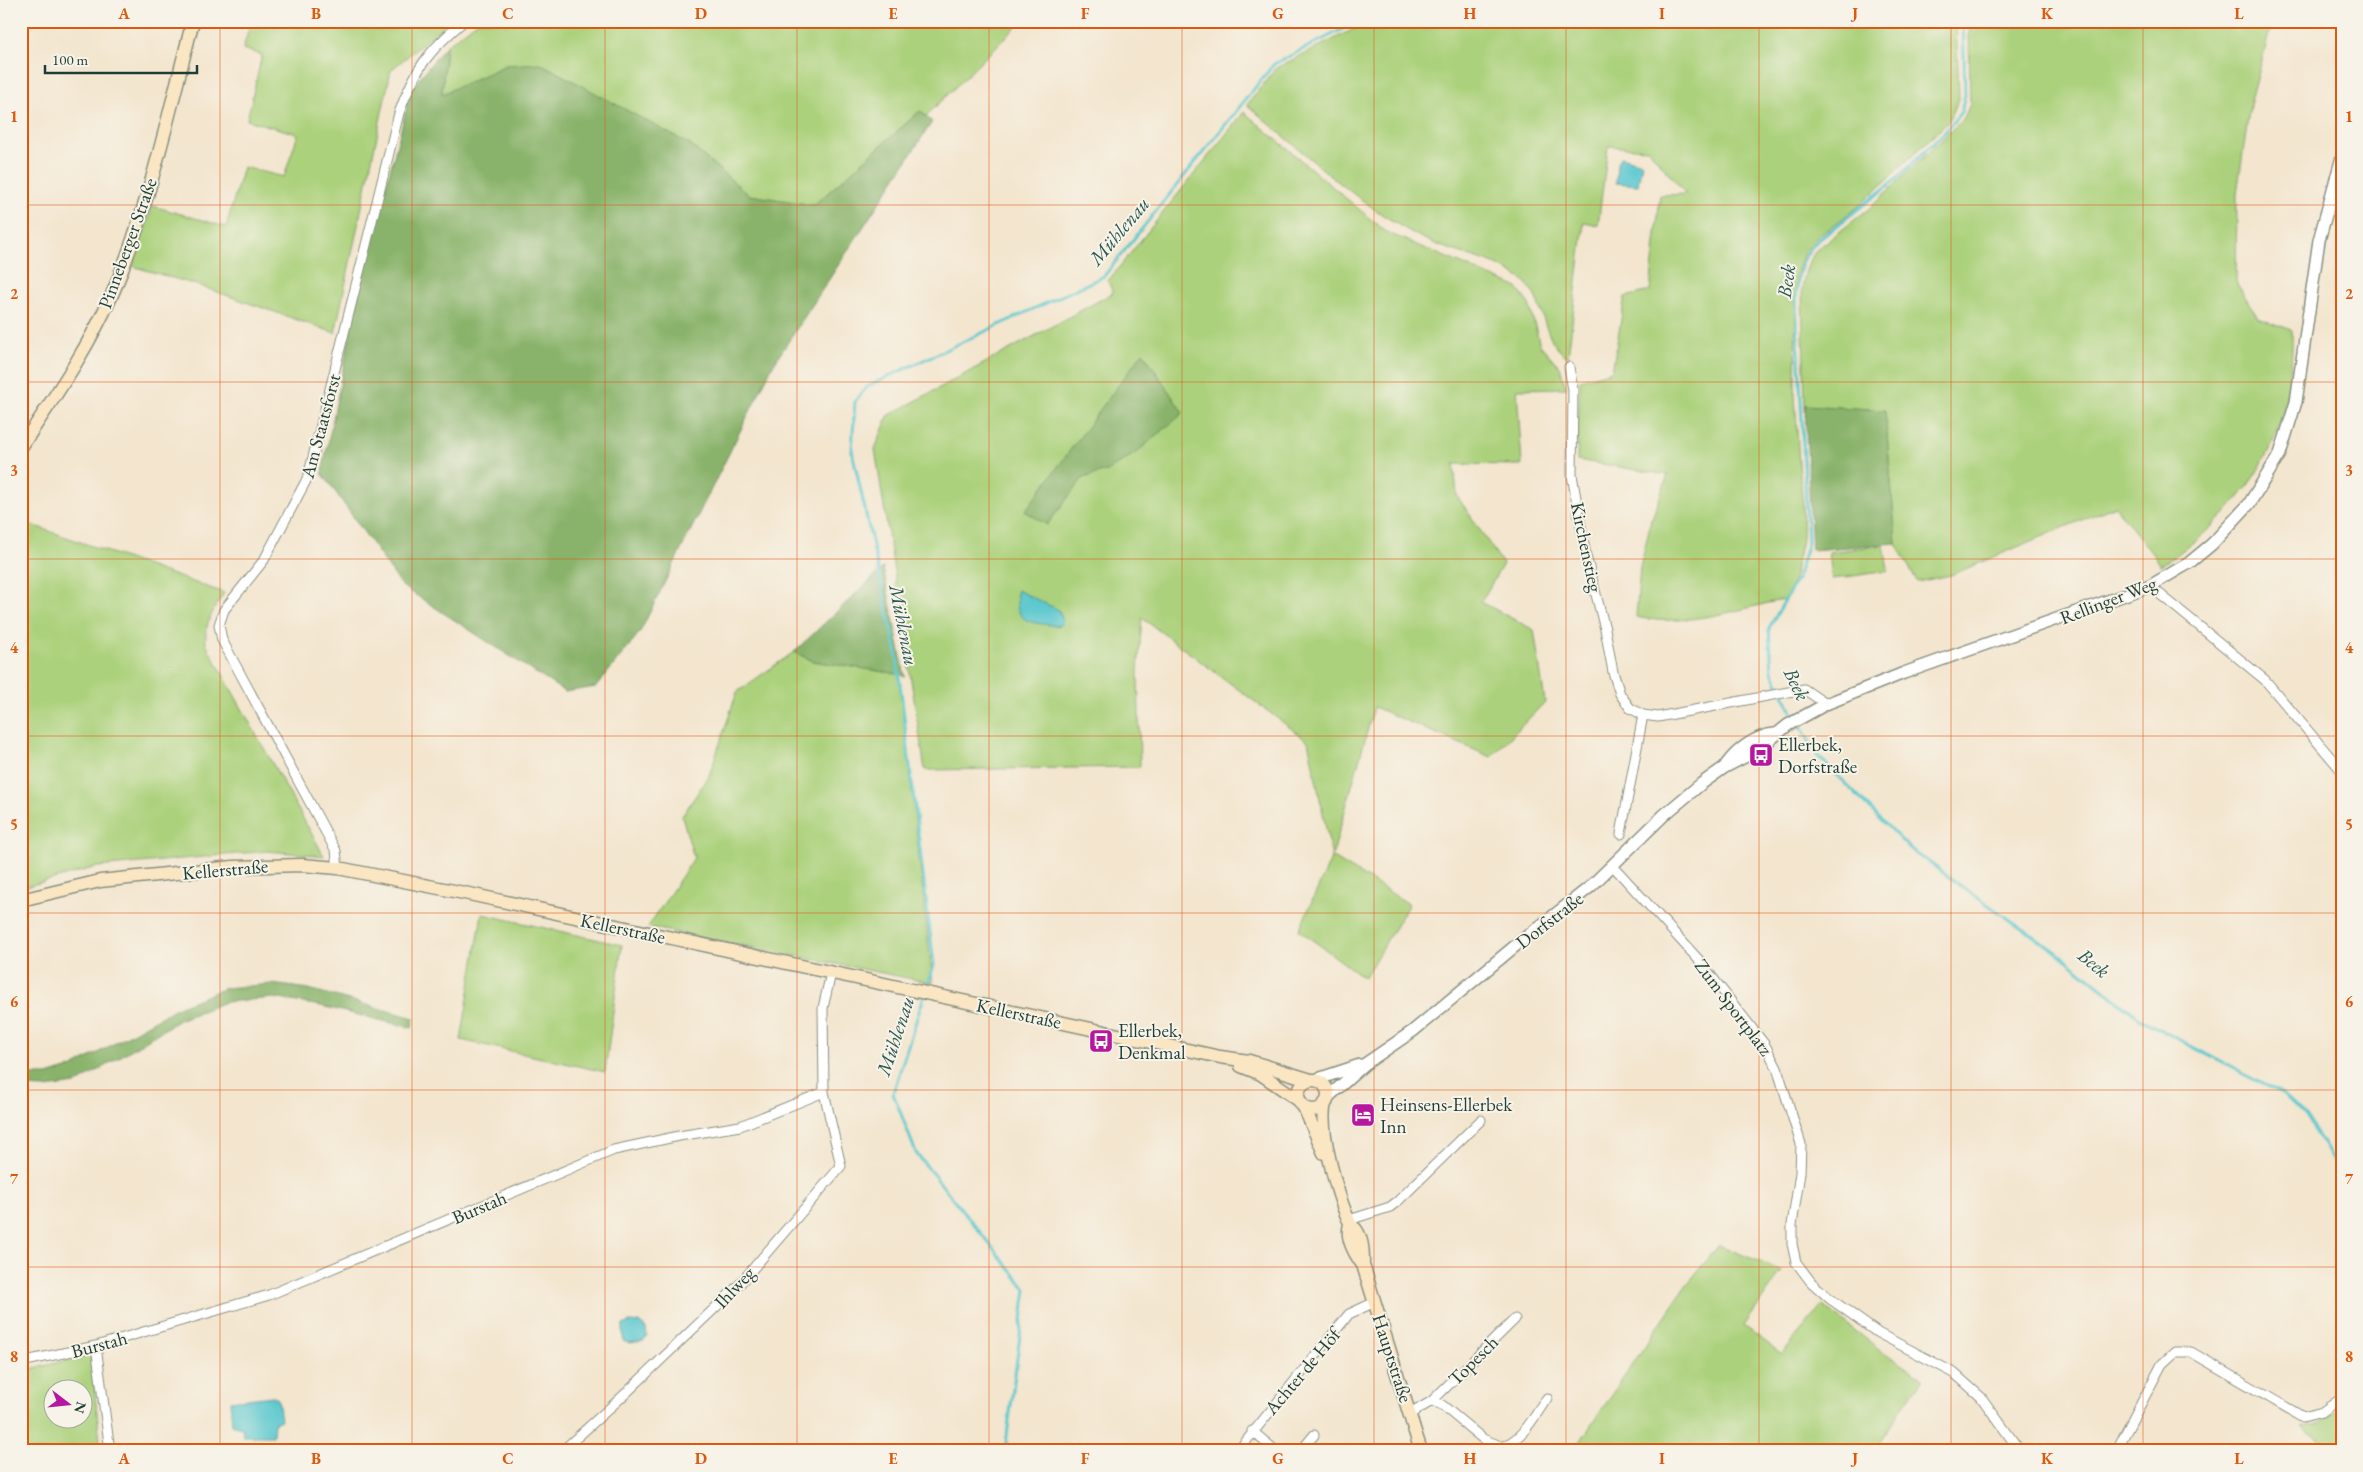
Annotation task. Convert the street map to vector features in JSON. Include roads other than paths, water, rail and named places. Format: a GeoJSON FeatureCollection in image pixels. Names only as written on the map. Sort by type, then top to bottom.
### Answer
{"type":"FeatureCollection","features":[{"type":"Feature","properties":{"kind":"main road","name":"Pinneberger Straße"},"geometry":{"type":"LineString","coordinates":[[21,447],[63,384],[94,331],[114,291],[142,213],[193,21]]}},
{"type":"Feature","properties":{"kind":"main road","name":"Kellerstraße"},"geometry":{"type":"LineString","coordinates":[[21,900],[100,881],[195,871],[260,865],[302,865],[338,868],[1220,1057],[1249,1061],[1313,1080]]}},
{"type":"Feature","properties":{"kind":"main road","name":"Kellerstraße"},"geometry":{"type":"LineString","coordinates":[[1220,1057],[1261,1074],[1302,1104]]}},
{"type":"Feature","properties":{"kind":"main road"},"geometry":{"type":"LineString","coordinates":[[1313,1080],[1326,1088],[1327,1100],[1313,1110],[1302,1104],[1300,1088],[1313,1080]]}},
{"type":"Feature","properties":{"kind":"main road","name":"Hauptstraße"},"geometry":{"type":"LineString","coordinates":[[1327,1100],[1323,1123],[1335,1178],[1349,1222],[1348,1231],[1355,1254],[1363,1265],[1421,1451]]}},
{"type":"Feature","properties":{"kind":"main road","name":"Hauptstraße"},"geometry":{"type":"LineString","coordinates":[[1302,1104],[1335,1178]]}},
{"type":"Feature","properties":{"kind":"street","name":"Am Staatsforst"},"geometry":{"type":"LineString","coordinates":[[338,868],[336,851],[222,640],[219,625],[224,610],[264,560],[308,477],[399,113],[409,84],[423,60],[440,41],[464,21]]}},
{"type":"Feature","properties":{"kind":"street","name":"Rellinger Weg"},"geometry":{"type":"LineString","coordinates":[[1804,715],[1826,704],[1904,674],[2150,586],[2189,563],[2212,544],[2248,504],[2280,454],[2296,402],[2319,240],[2342,158]]}},
{"type":"Feature","properties":{"kind":"street","name":"Kirchenstieg"},"geometry":{"type":"LineString","coordinates":[[1569,367],[1573,390],[1572,475],[1586,556],[1605,628],[1613,672],[1620,694],[1630,708],[1643,714]]}},
{"type":"Feature","properties":{"kind":"street"},"geometry":{"type":"LineString","coordinates":[[2150,586],[2265,680],[2342,771]]}},
{"type":"Feature","properties":{"kind":"street"},"geometry":{"type":"LineString","coordinates":[[1621,834],[1643,714],[1658,717],[1804,689],[1826,704]]}},
{"type":"Feature","properties":{"kind":"street","name":"Dorfstraße"},"geometry":{"type":"LineString","coordinates":[[1327,1100],[1364,1064],[1414,1031],[1590,887],[1664,815],[1725,767],[1756,751],[1769,742],[1774,734],[1804,715]]}},
{"type":"Feature","properties":{"kind":"street","name":"Zum Sportplatz"},"geometry":{"type":"LineString","coordinates":[[1613,866],[1698,958],[1764,1044],[1777,1068],[1801,1144],[1800,1173],[1792,1225],[1792,1244],[1796,1262],[1811,1282],[1829,1298],[1878,1334],[1954,1373],[1982,1397],[2020,1451]]}},
{"type":"Feature","properties":{"kind":"street"},"geometry":{"type":"LineString","coordinates":[[824,1092],[823,1008],[831,973]]}},
{"type":"Feature","properties":{"kind":"street","name":"Dorfstraße"},"geometry":{"type":"LineString","coordinates":[[1313,1080],[1364,1064]]}},
{"type":"Feature","properties":{"kind":"street","name":"Burstah"},"geometry":{"type":"LineString","coordinates":[[21,1362],[96,1346],[269,1294],[614,1150],[679,1136],[740,1126],[824,1092]]}},
{"type":"Feature","properties":{"kind":"street","name":"Ihlweg"},"geometry":{"type":"LineString","coordinates":[[562,1451],[624,1395],[738,1286],[841,1166],[824,1092]]}},
{"type":"Feature","properties":{"kind":"street"},"geometry":{"type":"LineString","coordinates":[[1349,1222],[1398,1201],[1481,1120]]}},
{"type":"Feature","properties":{"kind":"street","name":"Achter de Höf"},"geometry":{"type":"LineString","coordinates":[[1238,1451],[1252,1431],[1349,1314],[1375,1302]]}},
{"type":"Feature","properties":{"kind":"street","name":"Topesch"},"geometry":{"type":"LineString","coordinates":[[1410,1414],[1432,1400],[1514,1319]]}},
{"type":"Feature","properties":{"kind":"street"},"geometry":{"type":"LineString","coordinates":[[96,1346],[110,1451]]}},
{"type":"Feature","properties":{"kind":"street"},"geometry":{"type":"LineString","coordinates":[[2116,1451],[2162,1364],[2175,1352],[2191,1352],[2303,1417],[2322,1412],[2342,1398]]}},
{"type":"Feature","properties":{"kind":"street","name":"Topesch"},"geometry":{"type":"LineString","coordinates":[[1432,1400],[1442,1405],[1483,1439],[1503,1447],[1514,1442],[1547,1398]]}},
{"type":"Feature","properties":{"kind":"street"},"geometry":{"type":"LineString","coordinates":[[1252,1431],[1276,1451]]}},
{"type":"Feature","properties":{"kind":"street"},"geometry":{"type":"LineString","coordinates":[[1301,1451],[1314,1435]]}},
{"type":"Feature","properties":{"kind":"water"},"geometry":{"type":"Polygon","coordinates":[[[1620,157],[1642,163],[1638,185],[1616,183],[1617,164],[1620,157]]]}},
{"type":"Feature","properties":{"kind":"water"},"geometry":{"type":"Polygon","coordinates":[[[1017,590],[1059,610],[1063,621],[1059,626],[1026,620],[1018,610],[1017,590]]]}},
{"type":"Feature","properties":{"kind":"water"},"geometry":{"type":"Polygon","coordinates":[[[630,1322],[640,1323],[646,1328],[647,1336],[644,1341],[629,1343],[623,1341],[623,1325],[630,1322]]]}},
{"type":"Feature","properties":{"kind":"water"},"geometry":{"type":"Polygon","coordinates":[[[273,1396],[278,1399],[281,1420],[274,1423],[273,1436],[243,1436],[242,1428],[232,1424],[230,1401],[273,1396]]]}},
{"type":"Feature","properties":{"kind":"waterway","name":"Mühlenau"},"geometry":{"type":"LineString","coordinates":[[926,990],[934,965],[896,650],[852,451],[855,401],[868,386],[1104,276],[1274,64],[1359,21]]}},
{"type":"Feature","properties":{"kind":"waterway","name":"Beek"},"geometry":{"type":"LineString","coordinates":[[1795,718],[1772,672],[1769,628],[1797,579],[1808,542],[1796,301],[1800,269],[1806,255],[1816,242],[1894,181],[1945,132],[1961,112],[1965,95],[1963,21]]}},
{"type":"Feature","properties":{"kind":"waterway","name":"Beek"},"geometry":{"type":"LineString","coordinates":[[1799,723],[1817,755],[1908,847],[2054,950],[2142,1020],[2283,1095],[2309,1120],[2342,1175]]}},
{"type":"Feature","properties":{"kind":"waterway","name":"Mühlenau"},"geometry":{"type":"LineString","coordinates":[[924,996],[893,1093],[916,1153],[1026,1289],[1005,1451]]}},
{"type":"Feature","properties":{"kind":"place","name":"Ellerbek, Dorfstraße"},"geometry":{"type":"Point","coordinates":[1761,755]}},
{"type":"Feature","properties":{"kind":"place","name":"Ellerbek, Denkmal"},"geometry":{"type":"Point","coordinates":[1101,1041]}},
{"type":"Feature","properties":{"kind":"place","name":"Heinsens-Ellerbek Inn"},"geometry":{"type":"Point","coordinates":[1363,1115]}}]}
